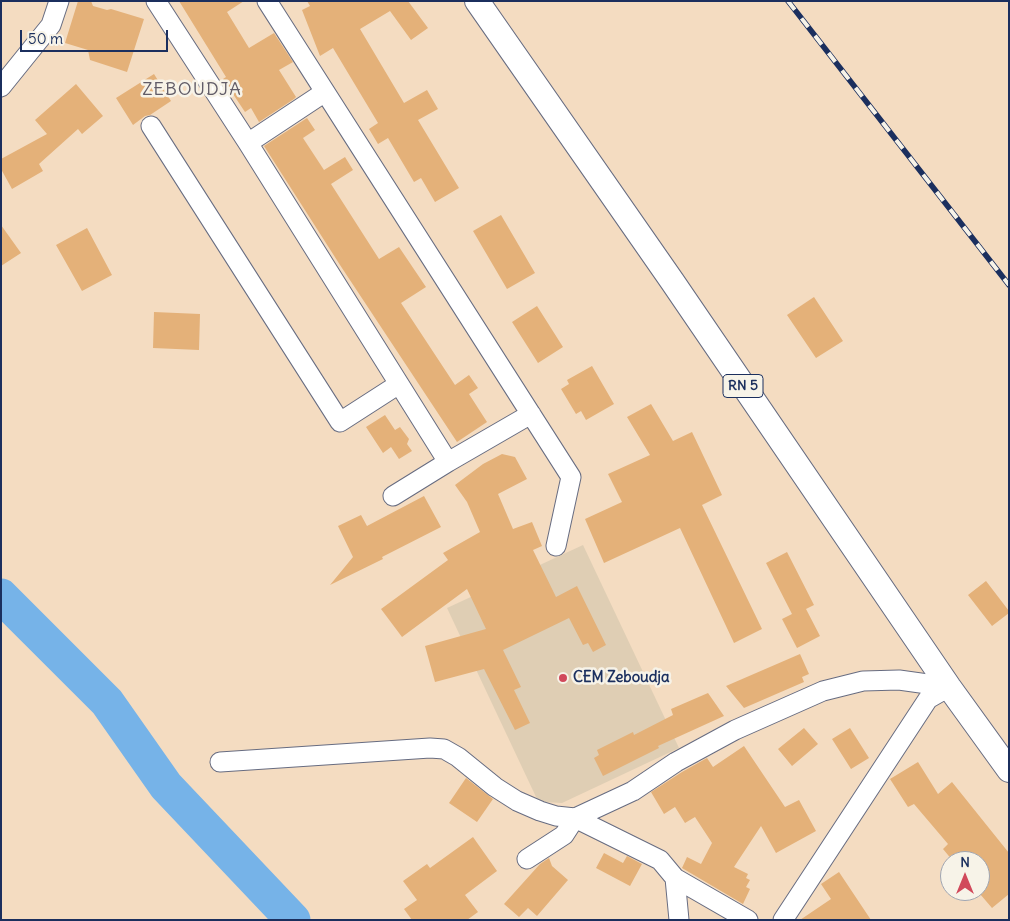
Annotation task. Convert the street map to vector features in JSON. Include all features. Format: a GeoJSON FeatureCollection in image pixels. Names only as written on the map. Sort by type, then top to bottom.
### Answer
{"type":"FeatureCollection","features":[{"type":"Feature","properties":{"kind":"main road","name":"RN 5"},"geometry":{"type":"LineString","coordinates":[[478,1],[949,687],[1009,770]]}},
{"type":"Feature","properties":{"kind":"street"},"geometry":{"type":"LineString","coordinates":[[1,87],[51,25],[59,1]]}},
{"type":"Feature","properties":{"kind":"street"},"geometry":{"type":"LineString","coordinates":[[156,1],[248,143],[448,462]]}},
{"type":"Feature","properties":{"kind":"street"},"geometry":{"type":"LineString","coordinates":[[267,1],[571,477],[556,546]]}},
{"type":"Feature","properties":{"kind":"street"},"geometry":{"type":"LineString","coordinates":[[248,143],[325,92]]}},
{"type":"Feature","properties":{"kind":"street"},"geometry":{"type":"LineString","coordinates":[[151,126],[340,422],[399,384]]}},
{"type":"Feature","properties":{"kind":"street"},"geometry":{"type":"LineString","coordinates":[[393,496],[531,414]]}},
{"type":"Feature","properties":{"kind":"street"},"geometry":{"type":"LineString","coordinates":[[528,859],[564,835],[575,818],[633,791],[676,762],[735,730],[823,691],[863,681],[899,680],[949,687]]}},
{"type":"Feature","properties":{"kind":"street"},"geometry":{"type":"LineString","coordinates":[[783,920],[928,699],[949,687]]}},
{"type":"Feature","properties":{"kind":"street"},"geometry":{"type":"LineString","coordinates":[[220,762],[430,748],[444,750],[458,757],[495,787],[517,801],[556,816],[575,818],[660,860],[675,878],[748,920]]}},
{"type":"Feature","properties":{"kind":"street"},"geometry":{"type":"LineString","coordinates":[[675,878],[679,920]]}},
{"type":"Feature","properties":{"kind":"shaded area","name":"CEM Zeboudja"},"geometry":{"type":"Polygon","coordinates":[[[583,545],[679,748],[562,803],[545,802],[537,799],[447,608],[583,545]]]}},
{"type":"Feature","properties":{"kind":"building"},"geometry":{"type":"Polygon","coordinates":[[[78,1],[91,1],[93,6],[107,10],[111,9],[144,19],[127,72],[90,60],[88,50],[65,43],[78,1]]]}},
{"type":"Feature","properties":{"kind":"building"},"geometry":{"type":"Polygon","coordinates":[[[179,1],[244,1],[227,12],[249,48],[274,33],[293,62],[279,70],[296,97],[259,122],[251,108],[245,112],[223,79],[226,77],[179,1]]]}},
{"type":"Feature","properties":{"kind":"building"},"geometry":{"type":"Polygon","coordinates":[[[307,1],[408,1],[428,28],[411,40],[390,11],[360,29],[404,103],[427,90],[438,109],[418,120],[459,188],[435,202],[421,178],[414,182],[388,138],[378,144],[369,129],[378,123],[333,48],[320,56],[302,10],[310,6],[307,1]]]}},
{"type":"Feature","properties":{"kind":"building"},"geometry":{"type":"Polygon","coordinates":[[[154,74],[171,101],[133,125],[116,98],[154,74]]]}},
{"type":"Feature","properties":{"kind":"building"},"geometry":{"type":"Polygon","coordinates":[[[76,84],[103,116],[82,134],[78,129],[39,164],[43,171],[12,189],[1,169],[1,159],[47,134],[35,120],[76,84]]]}},
{"type":"Feature","properties":{"kind":"building"},"geometry":{"type":"Polygon","coordinates":[[[307,118],[315,130],[303,138],[324,170],[345,157],[353,170],[331,184],[379,259],[399,247],[426,287],[401,303],[455,385],[469,375],[478,388],[469,394],[487,422],[457,442],[264,146],[307,118]]]}},
{"type":"Feature","properties":{"kind":"building"},"geometry":{"type":"Polygon","coordinates":[[[501,215],[535,273],[507,289],[473,231],[501,215]]]}},
{"type":"Feature","properties":{"kind":"building"},"geometry":{"type":"Polygon","coordinates":[[[1,225],[21,253],[1,266],[1,225]]]}},
{"type":"Feature","properties":{"kind":"building"},"geometry":{"type":"Polygon","coordinates":[[[87,228],[112,275],[82,291],[56,245],[87,228]]]}},
{"type":"Feature","properties":{"kind":"building"},"geometry":{"type":"Polygon","coordinates":[[[814,297],[843,341],[816,358],[787,315],[814,297]]]}},
{"type":"Feature","properties":{"kind":"building"},"geometry":{"type":"Polygon","coordinates":[[[537,306],[563,347],[538,363],[512,322],[537,306]]]}},
{"type":"Feature","properties":{"kind":"building"},"geometry":{"type":"Polygon","coordinates":[[[154,312],[200,314],[199,350],[153,348],[154,312]]]}},
{"type":"Feature","properties":{"kind":"building"},"geometry":{"type":"Polygon","coordinates":[[[592,366],[614,404],[586,420],[581,411],[576,414],[561,389],[569,384],[567,380],[592,366]]]}},
{"type":"Feature","properties":{"kind":"building"},"geometry":{"type":"Polygon","coordinates":[[[651,404],[673,441],[692,432],[722,495],[702,505],[762,629],[734,643],[680,528],[604,563],[585,519],[622,502],[608,474],[650,455],[627,417],[651,404]]]}},
{"type":"Feature","properties":{"kind":"building"},"geometry":{"type":"Polygon","coordinates":[[[385,415],[395,430],[400,427],[409,439],[407,444],[412,451],[399,459],[391,447],[383,453],[366,427],[385,415]]]}},
{"type":"Feature","properties":{"kind":"building"},"geometry":{"type":"Polygon","coordinates":[[[502,454],[515,457],[527,479],[498,494],[513,529],[532,522],[542,546],[533,550],[556,597],[577,586],[606,645],[593,652],[588,643],[583,645],[569,618],[503,650],[521,687],[514,690],[530,723],[515,730],[484,669],[435,682],[425,646],[486,629],[467,589],[402,637],[381,609],[448,560],[443,553],[480,532],[467,502],[455,485],[483,464],[502,454]]]}},
{"type":"Feature","properties":{"kind":"building"},"geometry":{"type":"Polygon","coordinates":[[[424,496],[441,527],[382,557],[383,559],[330,585],[353,557],[338,526],[361,515],[367,526],[424,496]]]}},
{"type":"Feature","properties":{"kind":"building"},"geometry":{"type":"Polygon","coordinates":[[[787,552],[814,605],[806,609],[820,636],[797,648],[782,619],[792,614],[766,563],[787,552]]]}},
{"type":"Feature","properties":{"kind":"building"},"geometry":{"type":"Polygon","coordinates":[[[986,581],[1009,611],[992,626],[968,595],[986,581]]]}},
{"type":"Feature","properties":{"kind":"building"},"geometry":{"type":"Polygon","coordinates":[[[800,654],[809,674],[802,677],[804,682],[744,708],[726,686],[800,654]]]}},
{"type":"Feature","properties":{"kind":"building"},"geometry":{"type":"Polygon","coordinates":[[[708,693],[724,716],[658,746],[659,748],[603,776],[594,758],[599,755],[597,750],[633,732],[634,735],[673,715],[671,709],[708,693]]]}},
{"type":"Feature","properties":{"kind":"building"},"geometry":{"type":"Polygon","coordinates":[[[804,728],[818,744],[792,766],[778,749],[804,728]]]}},
{"type":"Feature","properties":{"kind":"building"},"geometry":{"type":"Polygon","coordinates":[[[850,728],[869,758],[851,769],[832,739],[850,728]]]}},
{"type":"Feature","properties":{"kind":"building"},"geometry":{"type":"Polygon","coordinates":[[[744,746],[785,807],[799,800],[816,831],[776,853],[761,826],[734,867],[748,874],[746,878],[750,880],[746,887],[750,889],[743,904],[682,868],[687,857],[701,864],[712,843],[695,817],[685,823],[675,807],[664,814],[651,792],[707,758],[713,767],[744,746]]]}},
{"type":"Feature","properties":{"kind":"building"},"geometry":{"type":"Polygon","coordinates":[[[918,762],[938,794],[952,782],[1009,853],[1009,894],[992,908],[986,901],[990,901],[990,851],[945,851],[943,849],[948,844],[914,804],[908,807],[890,779],[918,762]]]}},
{"type":"Feature","properties":{"kind":"building"},"geometry":{"type":"Polygon","coordinates":[[[466,778],[493,799],[477,822],[449,803],[466,778]]]}},
{"type":"Feature","properties":{"kind":"building"},"geometry":{"type":"Polygon","coordinates":[[[473,837],[497,871],[465,895],[478,912],[467,920],[412,920],[404,909],[417,900],[403,881],[427,864],[430,868],[473,837]]]}},
{"type":"Feature","properties":{"kind":"building"},"geometry":{"type":"Polygon","coordinates":[[[604,853],[623,863],[627,856],[642,864],[630,886],[596,868],[604,853]]]}},
{"type":"Feature","properties":{"kind":"building"},"geometry":{"type":"Polygon","coordinates":[[[549,858],[552,866],[568,880],[537,916],[528,908],[519,917],[504,904],[540,864],[549,858]]]}},
{"type":"Feature","properties":{"kind":"building"},"geometry":{"type":"Polygon","coordinates":[[[839,872],[871,920],[800,920],[831,899],[821,884],[839,872]]]}},
{"type":"Feature","properties":{"kind":"waterway"},"geometry":{"type":"LineString","coordinates":[[1,596],[107,702],[166,786],[293,920]]}},
{"type":"Feature","properties":{"kind":"railway"},"geometry":{"type":"LineString","coordinates":[[788,1],[1009,285]]}},
{"type":"Feature","properties":{"kind":"place","name":"CEM Zeboudja"},"geometry":{"type":"Point","coordinates":[563,678]}},
{"type":"Feature","properties":{"kind":"district","name":"ZEBOUDJA"},"geometry":{"type":"Point","coordinates":[192,90]}}]}
